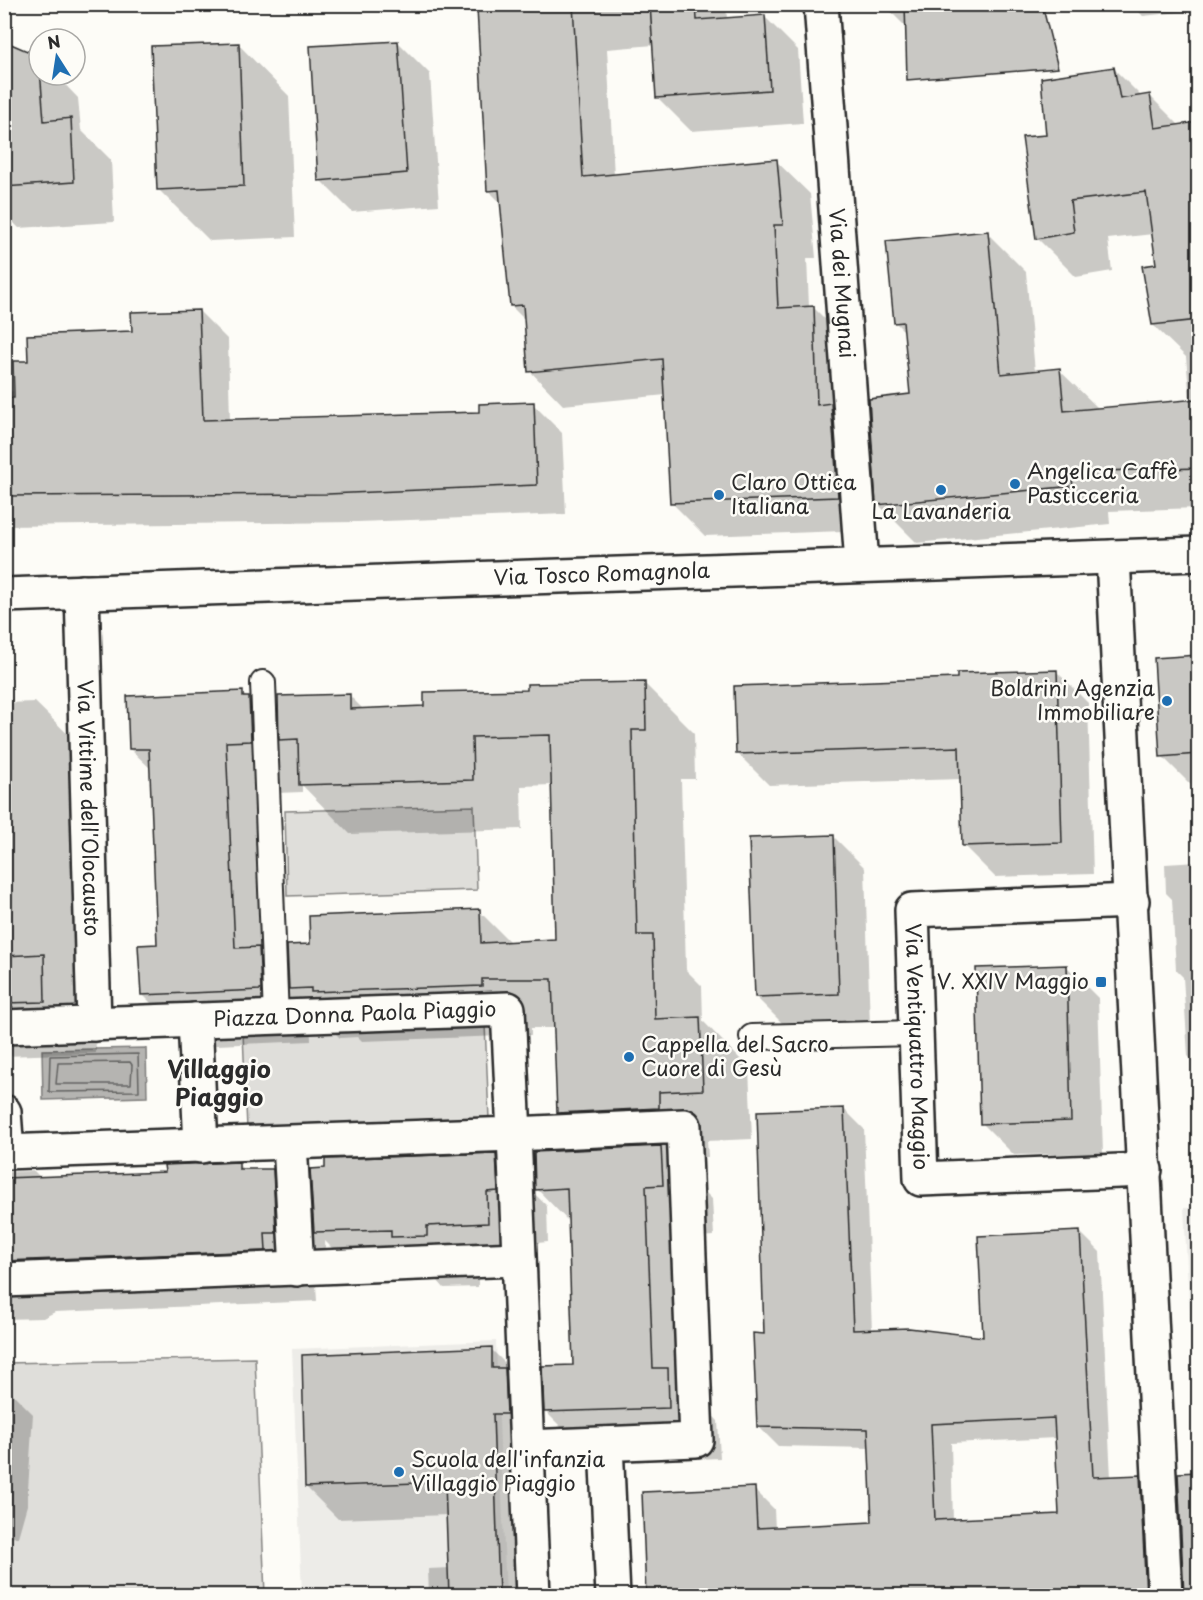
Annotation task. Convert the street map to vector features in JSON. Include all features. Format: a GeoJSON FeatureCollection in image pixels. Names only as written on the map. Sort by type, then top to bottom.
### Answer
{"type":"FeatureCollection","features":[{"type":"Feature","properties":{"kind":"street","name":"Via dei Mugnai"},"geometry":{"type":"LineString","coordinates":[[821,4],[862,564]]}},
{"type":"Feature","properties":{"kind":"street","name":"Via Tosco Romagnola"},"geometry":{"type":"LineString","coordinates":[[4,595],[1198,554]]}},
{"type":"Feature","properties":{"kind":"street"},"geometry":{"type":"LineString","coordinates":[[1113,558],[1165,1596]]}},
{"type":"Feature","properties":{"kind":"street","name":"Via Vittime dell'Olocausto"},"geometry":{"type":"LineString","coordinates":[[82,592],[94,1024]]}},
{"type":"Feature","properties":{"kind":"street","name":"Via Ventiquattro Maggio"},"geometry":{"type":"LineString","coordinates":[[1131,901],[912,910],[921,1179],[1145,1170]]}},
{"type":"Feature","properties":{"kind":"street","name":"Piazza Donna Paola Piaggio"},"geometry":{"type":"LineString","coordinates":[[4,1027],[508,1009],[513,1134]]}},
{"type":"Feature","properties":{"kind":"street","name":"Piazza Donna Paola Piaggio"},"geometry":{"type":"LineString","coordinates":[[195,1020],[201,1146]]}},
{"type":"Feature","properties":{"kind":"street"},"geometry":{"type":"LineString","coordinates":[[4,1112],[6,1152],[290,1143],[684,1126],[696,1440],[527,1447]]}},
{"type":"Feature","properties":{"kind":"street"},"geometry":{"type":"LineString","coordinates":[[513,1134],[533,1596]]}},
{"type":"Feature","properties":{"kind":"street"},"geometry":{"type":"LineString","coordinates":[[290,1143],[297,1269]]}},
{"type":"Feature","properties":{"kind":"street"},"geometry":{"type":"LineString","coordinates":[[4,1280],[519,1259]]}},
{"type":"Feature","properties":{"kind":"street"},"geometry":{"type":"LineString","coordinates":[[606,1444],[614,1596]]}},
{"type":"Feature","properties":{"kind":"lane"},"geometry":{"type":"LineString","coordinates":[[263,683],[276,1018]]}},
{"type":"Feature","properties":{"kind":"lane"},"geometry":{"type":"LineString","coordinates":[[752,1037],[915,1033]]}},
{"type":"Feature","properties":{"kind":"shaded area"},"geometry":{"type":"Polygon","coordinates":[[[474,806],[477,890],[287,896],[285,811],[474,806]]]}},
{"type":"Feature","properties":{"kind":"shaded area"},"geometry":{"type":"Polygon","coordinates":[[[485,1024],[489,1119],[247,1129],[243,1033],[485,1024]]]}},
{"type":"Feature","properties":{"kind":"shaded area"},"geometry":{"type":"Polygon","coordinates":[[[1184,1208],[1198,1208],[1198,1529],[1191,1342],[1184,1208]]]}},
{"type":"Feature","properties":{"kind":"shaded area","name":"Scuola dell'infanzia Villaggio Piaggio"},"geometry":{"type":"Polygon","coordinates":[[[496,1341],[506,1595],[302,1595],[292,1349],[496,1341]]]}},
{"type":"Feature","properties":{"kind":"shaded area"},"geometry":{"type":"Polygon","coordinates":[[[255,1358],[265,1595],[5,1595],[5,1363],[255,1358]]]}},
{"type":"Feature","properties":{"kind":"water"},"geometry":{"type":"Polygon","coordinates":[[[146,1048],[147,1097],[43,1100],[42,1050],[146,1048]]]}},
{"type":"Feature","properties":{"kind":"building"},"geometry":{"type":"Polygon","coordinates":[[[573,4],[583,177],[777,159],[783,225],[774,225],[778,308],[814,306],[817,405],[831,403],[838,497],[670,503],[662,359],[528,372],[523,305],[510,306],[499,190],[487,191],[477,8],[573,4]]]}},
{"type":"Feature","properties":{"kind":"building"},"geometry":{"type":"Polygon","coordinates":[[[650,4],[696,4],[697,20],[765,15],[770,90],[656,98],[650,4]]]}},
{"type":"Feature","properties":{"kind":"building"},"geometry":{"type":"Polygon","coordinates":[[[905,4],[1042,4],[1058,68],[907,80],[905,4]]]}},
{"type":"Feature","properties":{"kind":"building"},"geometry":{"type":"Polygon","coordinates":[[[4,41],[27,51],[27,87],[41,87],[44,121],[71,118],[74,182],[4,187],[4,41]]]}},
{"type":"Feature","properties":{"kind":"building"},"geometry":{"type":"Polygon","coordinates":[[[398,41],[407,173],[318,181],[310,46],[398,41]]]}},
{"type":"Feature","properties":{"kind":"building"},"geometry":{"type":"Polygon","coordinates":[[[239,43],[244,186],[157,190],[151,46],[239,43]]]}},
{"type":"Feature","properties":{"kind":"building"},"geometry":{"type":"Polygon","coordinates":[[[1114,67],[1120,99],[1150,94],[1155,128],[1198,122],[1198,320],[1152,325],[1142,266],[1156,264],[1146,192],[1070,201],[1074,232],[1036,239],[1022,137],[1046,135],[1041,78],[1114,67]]]}},
{"type":"Feature","properties":{"kind":"building"},"geometry":{"type":"Polygon","coordinates":[[[988,231],[1001,374],[1060,368],[1064,411],[1198,399],[1198,468],[1071,472],[1073,486],[876,505],[869,399],[910,394],[903,322],[894,323],[886,241],[988,231]]]}},
{"type":"Feature","properties":{"kind":"building"},"geometry":{"type":"Polygon","coordinates":[[[199,310],[203,420],[479,412],[479,404],[534,402],[537,485],[328,494],[6,496],[4,398],[14,398],[13,361],[28,361],[27,335],[132,331],[131,312],[199,310]]]}},
{"type":"Feature","properties":{"kind":"building"},"geometry":{"type":"Polygon","coordinates":[[[1198,655],[1198,754],[1160,757],[1154,658],[1198,655]]]}},
{"type":"Feature","properties":{"kind":"building"},"geometry":{"type":"Polygon","coordinates":[[[1057,670],[1062,843],[962,846],[959,747],[736,754],[734,686],[957,678],[957,673],[1057,670]]]}},
{"type":"Feature","properties":{"kind":"building"},"geometry":{"type":"Polygon","coordinates":[[[645,682],[646,730],[632,730],[637,935],[653,935],[655,1019],[700,1017],[703,1090],[659,1092],[659,1108],[557,1113],[552,979],[482,979],[482,986],[311,992],[311,988],[289,989],[287,945],[310,944],[309,916],[480,909],[481,943],[555,939],[550,735],[472,737],[473,780],[299,785],[298,739],[279,740],[278,696],[350,694],[350,709],[424,706],[424,692],[527,690],[527,684],[645,682]]]}},
{"type":"Feature","properties":{"kind":"building"},"geometry":{"type":"Polygon","coordinates":[[[243,691],[243,697],[249,697],[251,741],[226,742],[235,948],[259,947],[261,990],[141,995],[138,945],[157,944],[149,749],[129,749],[127,696],[243,691]]]}},
{"type":"Feature","properties":{"kind":"building"},"geometry":{"type":"Polygon","coordinates":[[[834,835],[839,994],[755,997],[749,838],[834,835]]]}},
{"type":"Feature","properties":{"kind":"building"},"geometry":{"type":"Polygon","coordinates":[[[44,954],[45,1002],[4,1003],[4,956],[44,954]]]}},
{"type":"Feature","properties":{"kind":"building"},"geometry":{"type":"Polygon","coordinates":[[[1067,965],[1071,1121],[980,1124],[976,968],[1067,965]]]}},
{"type":"Feature","properties":{"kind":"building"},"geometry":{"type":"Polygon","coordinates":[[[844,1108],[853,1330],[909,1328],[983,1337],[978,1236],[1080,1231],[1093,1477],[1140,1475],[1146,1596],[646,1596],[642,1492],[755,1487],[757,1528],[872,1522],[868,1429],[757,1427],[753,1333],[764,1334],[757,1111],[844,1108]],[[1054,1418],[931,1424],[935,1520],[1059,1514],[1054,1418]]]}},
{"type":"Feature","properties":{"kind":"building"},"geometry":{"type":"Polygon","coordinates":[[[661,1146],[663,1185],[646,1186],[653,1368],[668,1368],[669,1408],[544,1412],[542,1366],[573,1365],[567,1188],[535,1190],[534,1152],[661,1146]]]}},
{"type":"Feature","properties":{"kind":"building"},"geometry":{"type":"Polygon","coordinates":[[[496,1153],[498,1191],[487,1192],[488,1223],[427,1226],[427,1236],[391,1237],[391,1230],[314,1232],[310,1169],[325,1168],[325,1159],[496,1153]]]}},
{"type":"Feature","properties":{"kind":"building"},"geometry":{"type":"Polygon","coordinates":[[[239,1162],[239,1169],[273,1169],[276,1233],[265,1233],[266,1251],[4,1261],[4,1178],[165,1172],[164,1165],[239,1162]]]}},
{"type":"Feature","properties":{"kind":"building","name":"Scuola dell'infanzia Villaggio Piaggio"},"geometry":{"type":"Polygon","coordinates":[[[492,1347],[492,1368],[505,1368],[507,1414],[493,1414],[499,1596],[449,1596],[445,1482],[305,1487],[302,1355],[492,1347]]]}},
{"type":"Feature","properties":{"kind":"building"},"geometry":{"type":"Polygon","coordinates":[[[1198,1472],[1198,1596],[1184,1596],[1178,1473],[1198,1472]]]}},
{"type":"Feature","properties":{"kind":"place","name":"Angelica Caffè Pasticceria"},"geometry":{"type":"Point","coordinates":[1015,484]}},
{"type":"Feature","properties":{"kind":"place","name":"La Lavanderia"},"geometry":{"type":"Point","coordinates":[941,490]}},
{"type":"Feature","properties":{"kind":"place","name":"Claro Ottica Italiana"},"geometry":{"type":"Point","coordinates":[719,495]}},
{"type":"Feature","properties":{"kind":"place","name":"Boldrini Agenzia Immobiliare"},"geometry":{"type":"Point","coordinates":[1167,701]}},
{"type":"Feature","properties":{"kind":"place","name":"V. XXIV Maggio"},"geometry":{"type":"Point","coordinates":[1101,982]}},
{"type":"Feature","properties":{"kind":"place","name":"Cappella del Sacro Cuore di Gesù"},"geometry":{"type":"Point","coordinates":[629,1057]}},
{"type":"Feature","properties":{"kind":"place","name":"Scuola dell'infanzia Villaggio Piaggio"},"geometry":{"type":"Point","coordinates":[399,1472]}},
{"type":"Feature","properties":{"kind":"district","name":"Villaggio Piaggio"},"geometry":{"type":"Point","coordinates":[219,1084]}}]}
